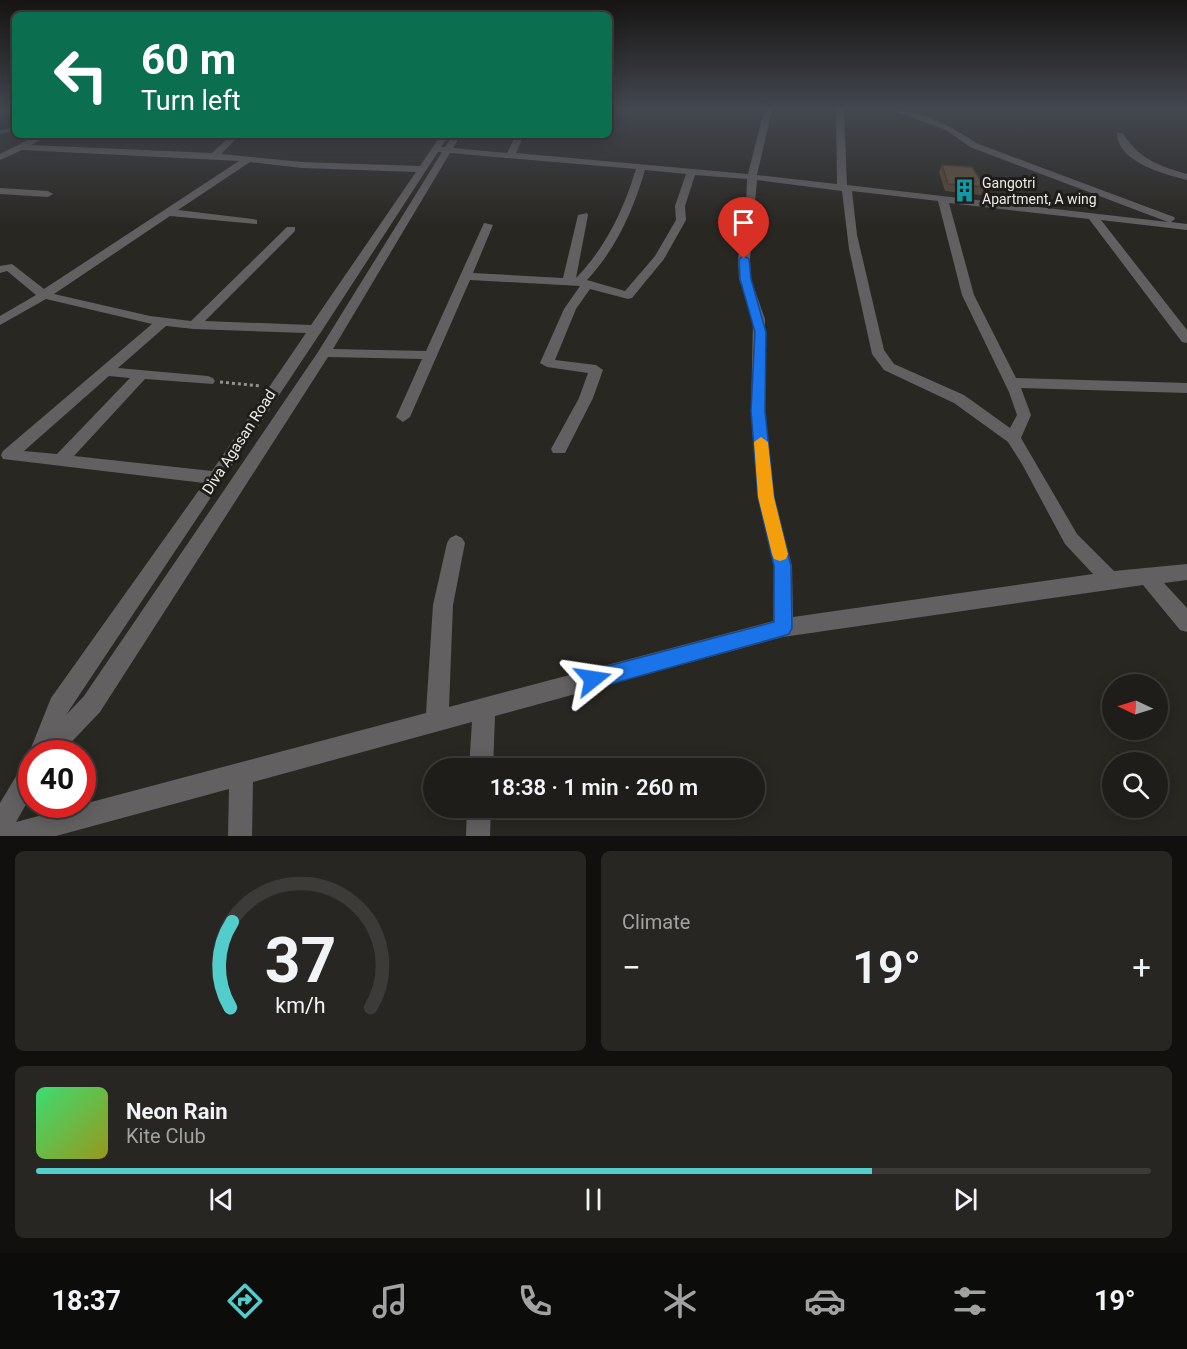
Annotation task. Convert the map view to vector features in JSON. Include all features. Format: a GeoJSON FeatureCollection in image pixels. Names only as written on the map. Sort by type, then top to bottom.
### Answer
{"type":"FeatureCollection","features":[{"type":"Feature","properties":{"kind":"street"},"geometry":{"type":"LineString","coordinates":[[0,157],[17,149]]}},
{"type":"Feature","properties":{"kind":"street"},"geometry":{"type":"LineString","coordinates":[[54,149],[214,156],[302,165],[420,169]]}},
{"type":"Feature","properties":{"kind":"street"},"geometry":{"type":"LineString","coordinates":[[214,156],[222,149]]}},
{"type":"Feature","properties":{"kind":"street","name":"Diva Agasan Road"},"geometry":{"type":"LineString","coordinates":[[45,740],[59,706],[317,329],[420,169],[438,149]]}},
{"type":"Feature","properties":{"kind":"street"},"geometry":{"type":"LineString","coordinates":[[58,740],[92,704],[324,352],[440,149]]}},
{"type":"Feature","properties":{"kind":"street"},"geometry":{"type":"LineString","coordinates":[[477,149],[641,168],[691,170],[1187,226]]}},
{"type":"Feature","properties":{"kind":"street"},"geometry":{"type":"LineString","coordinates":[[511,154],[513,149]]}},
{"type":"Feature","properties":{"kind":"street"},"geometry":{"type":"LineString","coordinates":[[759,149],[752,177],[751,207],[744,259],[745,279],[760,332],[758,411],[766,497],[783,566],[783,628]]}},
{"type":"Feature","properties":{"kind":"street"},"geometry":{"type":"LineString","coordinates":[[842,149],[844,188],[850,202],[851,233],[866,292],[877,351],[889,367],[959,399],[1013,438],[1028,460],[1071,539],[1110,580]]}},
{"type":"Feature","properties":{"kind":"street"},"geometry":{"type":"LineString","coordinates":[[984,149],[1187,226]]}},
{"type":"Feature","properties":{"kind":"street"},"geometry":{"type":"LineString","coordinates":[[1129,149],[1147,164],[1187,177]]}},
{"type":"Feature","properties":{"kind":"street"},"geometry":{"type":"LineString","coordinates":[[0,321],[44,295],[247,160]]}},
{"type":"Feature","properties":{"kind":"street"},"geometry":{"type":"LineString","coordinates":[[578,283],[612,242],[632,202],[641,168]]}},
{"type":"Feature","properties":{"kind":"street"},"geometry":{"type":"LineString","coordinates":[[467,276],[578,283],[628,295],[660,257],[681,220],[680,206],[690,181],[691,170]]}},
{"type":"Feature","properties":{"kind":"street"},"geometry":{"type":"LineString","coordinates":[[0,191],[48,194]]}},
{"type":"Feature","properties":{"kind":"street"},"geometry":{"type":"LineString","coordinates":[[943,200],[968,295],[1012,383],[1024,415],[1013,438]]}},
{"type":"Feature","properties":{"kind":"street"},"geometry":{"type":"LineString","coordinates":[[166,212],[253,222]]}},
{"type":"Feature","properties":{"kind":"street"},"geometry":{"type":"LineString","coordinates":[[559,449],[586,398],[596,370],[547,363],[570,309],[578,283],[583,214]]}},
{"type":"Feature","properties":{"kind":"street"},"geometry":{"type":"LineString","coordinates":[[1093,217],[1187,339]]}},
{"type":"Feature","properties":{"kind":"street"},"geometry":{"type":"LineString","coordinates":[[403,417],[488,225]]}},
{"type":"Feature","properties":{"kind":"street"},"geometry":{"type":"LineString","coordinates":[[194,325],[291,229]]}},
{"type":"Feature","properties":{"kind":"street"},"geometry":{"type":"LineString","coordinates":[[0,270],[8,266],[44,295],[162,322],[317,329]]}},
{"type":"Feature","properties":{"kind":"street"},"geometry":{"type":"LineString","coordinates":[[162,322],[9,455],[216,478]]}},
{"type":"Feature","properties":{"kind":"street"},"geometry":{"type":"LineString","coordinates":[[324,352],[430,355]]}},
{"type":"Feature","properties":{"kind":"street"},"geometry":{"type":"LineString","coordinates":[[105,371],[208,381]]}},
{"type":"Feature","properties":{"kind":"street"},"geometry":{"type":"LineString","coordinates":[[60,460],[141,375]]}},
{"type":"Feature","properties":{"kind":"street"},"geometry":{"type":"LineString","coordinates":[[1012,383],[1187,388]]}},
{"type":"Feature","properties":{"kind":"street"},"geometry":{"type":"LineString","coordinates":[[437,721],[443,605],[456,543]]}},
{"type":"Feature","properties":{"kind":"street"},"geometry":{"type":"LineString","coordinates":[[11,836],[783,628],[1110,580],[1187,572]]}},
{"type":"Feature","properties":{"kind":"street"},"geometry":{"type":"LineString","coordinates":[[1148,577],[1187,622]]}},
{"type":"Feature","properties":{"kind":"street"},"geometry":{"type":"LineString","coordinates":[[482,758],[484,708]]}},
{"type":"Feature","properties":{"kind":"street"},"geometry":{"type":"LineString","coordinates":[[240,836],[241,774]]}},
{"type":"Feature","properties":{"kind":"street"},"geometry":{"type":"LineString","coordinates":[[0,826],[18,795]]}},
{"type":"Feature","properties":{"kind":"street"},"geometry":{"type":"LineString","coordinates":[[478,836],[479,818]]}},
{"type":"Feature","properties":{"kind":"path"},"geometry":{"type":"LineString","coordinates":[[208,381],[275,388]]}},
{"type":"Feature","properties":{"kind":"building"},"geometry":{"type":"Polygon","coordinates":[[[942,165],[972,167],[985,187],[948,184],[942,165]]]}},
{"type":"Feature","properties":{"kind":"slow traffic"},"geometry":{"type":"LineString","coordinates":[[761,442],[766,497],[780,554]]}},
{"type":"Feature","properties":{"kind":"place","name":"Gangotri Apartment, A wing"},"geometry":{"type":"Point","coordinates":[964,191]}},
{"type":"Feature","properties":{"kind":"route"},"geometry":{"type":"LineString","coordinates":[[593,679],[783,628],[783,566],[766,497],[758,411],[761,357],[759,319],[745,279],[744,259]]}}]}
